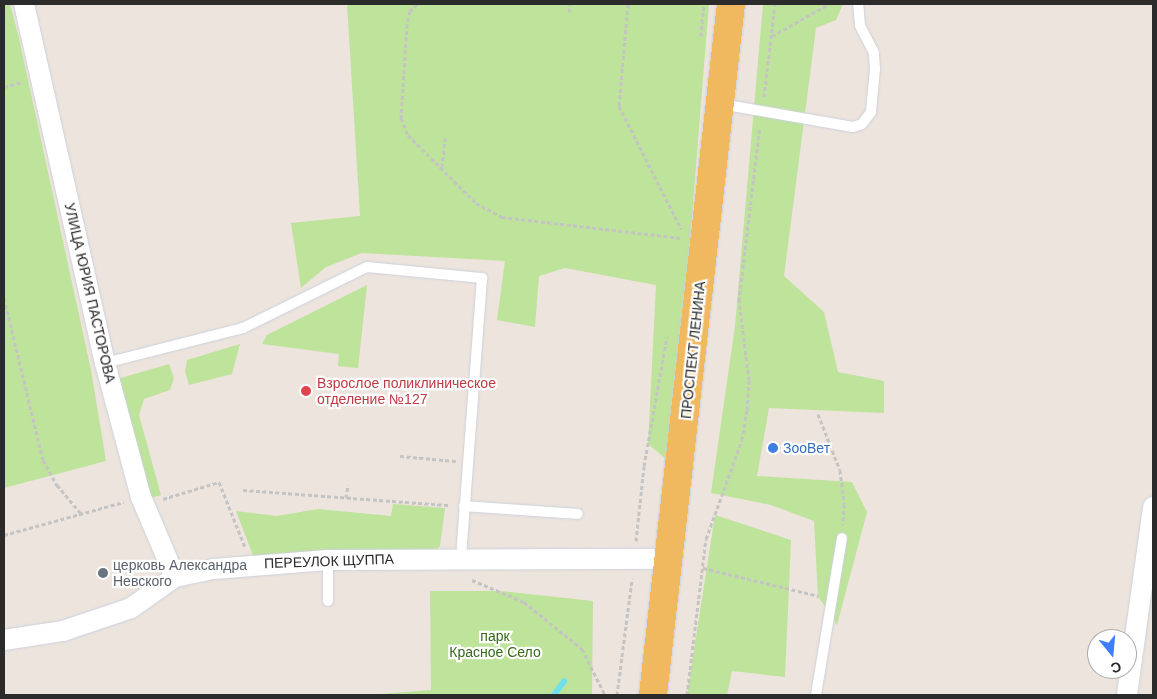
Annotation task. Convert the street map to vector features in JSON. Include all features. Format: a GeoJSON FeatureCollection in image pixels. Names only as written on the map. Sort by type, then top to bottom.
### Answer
{"type":"FeatureCollection","features":[{"type":"Feature","properties":{"kind":"main road","name":"ПРОСПЕКТ ЛЕНИНА"},"geometry":{"type":"LineString","coordinates":[[653,695],[670,558],[731,4]]}},
{"type":"Feature","properties":{"kind":"street","name":"УЛИЦА ЮРИЯ ПАСТОРОВА"},"geometry":{"type":"LineString","coordinates":[[24,4],[105,363],[175,577]]}},
{"type":"Feature","properties":{"kind":"street"},"geometry":{"type":"LineString","coordinates":[[1127,695],[1153,507]]}},
{"type":"Feature","properties":{"kind":"street","name":"ПЕРЕУЛОК ЩУППА"},"geometry":{"type":"LineString","coordinates":[[4,640],[63,631],[131,608],[175,577],[214,569],[461,552],[670,558]]}},
{"type":"Feature","properties":{"kind":"lane"},"geometry":{"type":"LineString","coordinates":[[720,104],[854,127],[862,124],[871,112],[875,70],[874,53],[860,24],[858,4]]}},
{"type":"Feature","properties":{"kind":"lane"},"geometry":{"type":"LineString","coordinates":[[105,363],[243,328],[367,267],[482,278],[461,552]]}},
{"type":"Feature","properties":{"kind":"lane"},"geometry":{"type":"LineString","coordinates":[[464,506],[578,514]]}},
{"type":"Feature","properties":{"kind":"lane"},"geometry":{"type":"LineString","coordinates":[[816,695],[842,538]]}},
{"type":"Feature","properties":{"kind":"lane"},"geometry":{"type":"LineString","coordinates":[[328,560],[328,601]]}},
{"type":"Feature","properties":{"kind":"path"},"geometry":{"type":"LineString","coordinates":[[417,4],[410,11],[407,24],[401,118],[408,135],[476,203],[502,217],[686,239],[619,106],[628,4]]}},
{"type":"Feature","properties":{"kind":"path"},"geometry":{"type":"LineString","coordinates":[[569,12],[570,4]]}},
{"type":"Feature","properties":{"kind":"path"},"geometry":{"type":"LineString","coordinates":[[701,43],[704,4]]}},
{"type":"Feature","properties":{"kind":"path"},"geometry":{"type":"LineString","coordinates":[[687,695],[710,523],[731,475],[747,410],[748,380],[739,300],[775,4]]}},
{"type":"Feature","properties":{"kind":"path"},"geometry":{"type":"LineString","coordinates":[[771,36],[829,4]]}},
{"type":"Feature","properties":{"kind":"path"},"geometry":{"type":"LineString","coordinates":[[442,167],[445,138]]}},
{"type":"Feature","properties":{"kind":"path"},"geometry":{"type":"LineString","coordinates":[[4,298],[42,460],[57,485],[82,515]]}},
{"type":"Feature","properties":{"kind":"path"},"geometry":{"type":"LineString","coordinates":[[617,695],[644,466],[668,333]]}},
{"type":"Feature","properties":{"kind":"path"},"geometry":{"type":"LineString","coordinates":[[818,414],[840,470],[844,504],[842,538]]}},
{"type":"Feature","properties":{"kind":"path"},"geometry":{"type":"LineString","coordinates":[[458,470],[460,452]]}},
{"type":"Feature","properties":{"kind":"path"},"geometry":{"type":"LineString","coordinates":[[400,456],[460,461]]}},
{"type":"Feature","properties":{"kind":"path"},"geometry":{"type":"LineString","coordinates":[[4,535],[219,482],[248,555]]}},
{"type":"Feature","properties":{"kind":"path"},"geometry":{"type":"LineString","coordinates":[[346,498],[348,485]]}},
{"type":"Feature","properties":{"kind":"path"},"geometry":{"type":"LineString","coordinates":[[243,490],[464,506]]}},
{"type":"Feature","properties":{"kind":"path"},"geometry":{"type":"LineString","coordinates":[[461,552],[466,578],[524,602],[582,649],[605,695]]}},
{"type":"Feature","properties":{"kind":"path"},"geometry":{"type":"LineString","coordinates":[[703,568],[832,598]]}},
{"type":"Feature","properties":{"kind":"green space"},"geometry":{"type":"Polygon","coordinates":[[[4,4],[10,4],[18,34],[91,370],[106,461],[4,488],[4,4]]]}},
{"type":"Feature","properties":{"kind":"green space"},"geometry":{"type":"Polygon","coordinates":[[[347,4],[709,4],[672,464],[648,444],[656,285],[565,268],[539,276],[535,327],[497,320],[505,261],[362,253],[326,267],[301,288],[291,223],[360,216],[347,4]]]}},
{"type":"Feature","properties":{"kind":"green space"},"geometry":{"type":"Polygon","coordinates":[[[763,4],[843,4],[836,20],[816,28],[784,276],[824,312],[838,372],[884,381],[884,413],[769,408],[757,476],[852,482],[867,512],[837,625],[818,596],[814,521],[771,505],[711,493],[735,326],[763,4]]]}},
{"type":"Feature","properties":{"kind":"green space"},"geometry":{"type":"Polygon","coordinates":[[[367,285],[358,368],[338,366],[339,354],[262,344],[267,335],[367,285]]]}},
{"type":"Feature","properties":{"kind":"green space"},"geometry":{"type":"Polygon","coordinates":[[[240,344],[232,374],[189,385],[185,371],[187,360],[240,344]]]}},
{"type":"Feature","properties":{"kind":"green space"},"geometry":{"type":"Polygon","coordinates":[[[169,364],[174,378],[170,390],[144,399],[139,415],[161,495],[148,499],[114,380],[169,364]]]}},
{"type":"Feature","properties":{"kind":"green space"},"geometry":{"type":"Polygon","coordinates":[[[393,504],[445,508],[440,546],[436,550],[254,558],[236,511],[277,516],[318,509],[391,516],[393,504]]]}},
{"type":"Feature","properties":{"kind":"green space"},"geometry":{"type":"Polygon","coordinates":[[[715,515],[791,540],[785,677],[732,671],[727,695],[687,695],[715,515]]]}},
{"type":"Feature","properties":{"kind":"green space","name":"парк Красное Село"},"geometry":{"type":"Polygon","coordinates":[[[430,591],[500,591],[593,601],[592,695],[368,695],[431,690],[430,591]]]}},
{"type":"Feature","properties":{"kind":"waterway"},"geometry":{"type":"LineString","coordinates":[[554,695],[564,681]]}},
{"type":"Feature","properties":{"kind":"place","name":"Взрослое поликлиническое отделение №127"},"geometry":{"type":"Point","coordinates":[306,391]}},
{"type":"Feature","properties":{"kind":"place","name":"ЗооВет"},"geometry":{"type":"Point","coordinates":[773,448]}},
{"type":"Feature","properties":{"kind":"place","name":"церковь Александра Невского"},"geometry":{"type":"Point","coordinates":[103,573]}}]}
